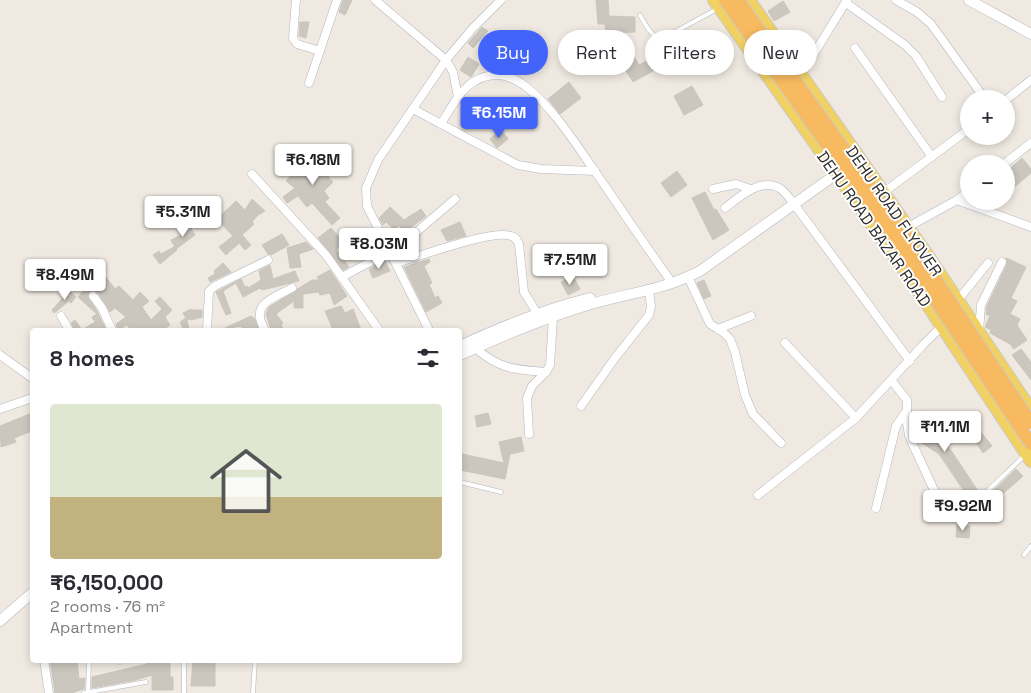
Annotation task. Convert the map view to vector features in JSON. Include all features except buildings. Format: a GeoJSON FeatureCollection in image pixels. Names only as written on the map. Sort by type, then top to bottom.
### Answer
{"type":"FeatureCollection","features":[{"type":"Feature","properties":{"kind":"highway","name":"DEHU ROAD FLYOVER"},"geometry":{"type":"LineString","coordinates":[[738,0],[926,265],[1031,423]]}},
{"type":"Feature","properties":{"kind":"highway","name":"DEHU ROAD FLYOVER"},"geometry":{"type":"LineString","coordinates":[[719,3],[916,271],[1029,453]]}},
{"type":"Feature","properties":{"kind":"main road","name":"DEHU ROAD BAZAR ROAD"},"geometry":{"type":"LineString","coordinates":[[749,0],[770,30]]}},
{"type":"Feature","properties":{"kind":"main road","name":"DEHU ROAD BAZAR ROAD"},"geometry":{"type":"LineString","coordinates":[[719,3],[1029,453]]}},
{"type":"Feature","properties":{"kind":"main road","name":"DEHU ROAD BAZAR ROAD"},"geometry":{"type":"LineString","coordinates":[[802,75],[958,300],[1031,410]]}},
{"type":"Feature","properties":{"kind":"street"},"geometry":{"type":"LineString","coordinates":[[296,0],[293,38],[297,44],[320,51]]}},
{"type":"Feature","properties":{"kind":"street"},"geometry":{"type":"LineString","coordinates":[[309,83],[337,0]]}},
{"type":"Feature","properties":{"kind":"street"},"geometry":{"type":"LineString","coordinates":[[375,0],[446,60],[453,72],[458,97]]}},
{"type":"Feature","properties":{"kind":"street"},"geometry":{"type":"LineString","coordinates":[[429,328],[367,206],[366,188],[378,160],[446,60],[472,29],[501,0]]}},
{"type":"Feature","properties":{"kind":"street"},"geometry":{"type":"LineString","coordinates":[[896,0],[917,12],[931,24],[979,90]]}},
{"type":"Feature","properties":{"kind":"street"},"geometry":{"type":"LineString","coordinates":[[969,0],[1031,34]]}},
{"type":"Feature","properties":{"kind":"street"},"geometry":{"type":"LineString","coordinates":[[817,51],[847,2],[905,44],[916,56],[942,96]]}},
{"type":"Feature","properties":{"kind":"street"},"geometry":{"type":"LineString","coordinates":[[855,48],[932,157]]}},
{"type":"Feature","properties":{"kind":"street"},"geometry":{"type":"LineString","coordinates":[[441,124],[463,88],[472,82],[498,75],[524,84],[572,137],[670,280]]}},
{"type":"Feature","properties":{"kind":"street"},"geometry":{"type":"LineString","coordinates":[[1015,93],[1031,80]]}},
{"type":"Feature","properties":{"kind":"street"},"geometry":{"type":"LineString","coordinates":[[413,109],[523,167],[595,171]]}},
{"type":"Feature","properties":{"kind":"street"},"geometry":{"type":"LineString","coordinates":[[884,192],[960,136]]}},
{"type":"Feature","properties":{"kind":"street"},"geometry":{"type":"LineString","coordinates":[[1015,155],[1031,143]]}},
{"type":"Feature","properties":{"kind":"street"},"geometry":{"type":"LineString","coordinates":[[462,353],[553,316],[590,304],[649,291],[688,277],[700,271],[859,156]]}},
{"type":"Feature","properties":{"kind":"street"},"geometry":{"type":"LineString","coordinates":[[252,174],[326,255],[378,328]]}},
{"type":"Feature","properties":{"kind":"street"},"geometry":{"type":"LineString","coordinates":[[713,189],[736,184],[750,189],[775,187],[781,189],[910,360]]}},
{"type":"Feature","properties":{"kind":"street"},"geometry":{"type":"LineString","coordinates":[[725,208],[750,189]]}},
{"type":"Feature","properties":{"kind":"street"},"geometry":{"type":"LineString","coordinates":[[908,227],[960,198]]}},
{"type":"Feature","properties":{"kind":"street"},"geometry":{"type":"LineString","coordinates":[[342,277],[413,234],[455,199]]}},
{"type":"Feature","properties":{"kind":"street"},"geometry":{"type":"LineString","coordinates":[[957,200],[1031,227]]}},
{"type":"Feature","properties":{"kind":"street"},"geometry":{"type":"LineString","coordinates":[[396,263],[487,237],[510,235],[516,238],[519,244],[524,292],[537,313]]}},
{"type":"Feature","properties":{"kind":"street"},"geometry":{"type":"LineString","coordinates":[[206,328],[209,291],[215,286],[268,260]]}},
{"type":"Feature","properties":{"kind":"street"},"geometry":{"type":"LineString","coordinates":[[979,332],[981,305],[1002,262]]}},
{"type":"Feature","properties":{"kind":"street"},"geometry":{"type":"LineString","coordinates":[[958,300],[988,263]]}},
{"type":"Feature","properties":{"kind":"street"},"geometry":{"type":"LineString","coordinates":[[462,345],[507,324],[537,313],[700,271]]}},
{"type":"Feature","properties":{"kind":"street"},"geometry":{"type":"LineString","coordinates":[[688,277],[710,324],[730,339],[751,409],[781,443]]}},
{"type":"Feature","properties":{"kind":"street"},"geometry":{"type":"LineString","coordinates":[[264,328],[259,318],[259,310],[264,304],[292,288]]}},
{"type":"Feature","properties":{"kind":"street"},"geometry":{"type":"LineString","coordinates":[[581,406],[649,315],[651,307],[649,291]]}},
{"type":"Feature","properties":{"kind":"street"},"geometry":{"type":"LineString","coordinates":[[93,296],[102,308],[111,328]]}},
{"type":"Feature","properties":{"kind":"street"},"geometry":{"type":"LineString","coordinates":[[61,316],[68,328]]}},
{"type":"Feature","properties":{"kind":"street"},"geometry":{"type":"LineString","coordinates":[[529,434],[527,398],[532,386],[546,372],[551,357],[553,316]]}},
{"type":"Feature","properties":{"kind":"street"},"geometry":{"type":"LineString","coordinates":[[718,329],[751,316]]}},
{"type":"Feature","properties":{"kind":"street"},"geometry":{"type":"LineString","coordinates":[[758,495],[856,418],[941,327]]}},
{"type":"Feature","properties":{"kind":"street"},"geometry":{"type":"LineString","coordinates":[[785,343],[856,418]]}},
{"type":"Feature","properties":{"kind":"street"},"geometry":{"type":"LineString","coordinates":[[475,348],[495,364],[508,368],[546,372]]}},
{"type":"Feature","properties":{"kind":"street"},"geometry":{"type":"LineString","coordinates":[[0,355],[30,377]]}},
{"type":"Feature","properties":{"kind":"street"},"geometry":{"type":"LineString","coordinates":[[892,380],[907,400],[907,423],[914,450],[940,503]]}},
{"type":"Feature","properties":{"kind":"street"},"geometry":{"type":"LineString","coordinates":[[0,409],[30,399]]}},
{"type":"Feature","properties":{"kind":"street"},"geometry":{"type":"LineString","coordinates":[[876,508],[896,426],[907,410]]}},
{"type":"Feature","properties":{"kind":"street"},"geometry":{"type":"LineString","coordinates":[[0,628],[2,617],[30,595]]}},
{"type":"Feature","properties":{"kind":"street"},"geometry":{"type":"LineString","coordinates":[[44,663],[49,693]]}},
{"type":"Feature","properties":{"kind":"lane"},"geometry":{"type":"LineString","coordinates":[[640,15],[650,32],[656,38],[662,39],[719,3]]}},
{"type":"Feature","properties":{"kind":"lane"},"geometry":{"type":"LineString","coordinates":[[983,495],[1029,453]]}},
{"type":"Feature","properties":{"kind":"lane"},"geometry":{"type":"LineString","coordinates":[[462,482],[501,492]]}},
{"type":"Feature","properties":{"kind":"lane"},"geometry":{"type":"LineString","coordinates":[[1024,555],[1031,546]]}},
{"type":"Feature","properties":{"kind":"lane"},"geometry":{"type":"LineString","coordinates":[[89,663],[86,693],[146,682]]}},
{"type":"Feature","properties":{"kind":"lane"},"geometry":{"type":"LineString","coordinates":[[184,663],[184,693]]}},
{"type":"Feature","properties":{"kind":"lane"},"geometry":{"type":"LineString","coordinates":[[253,693],[255,663]]}}]}
